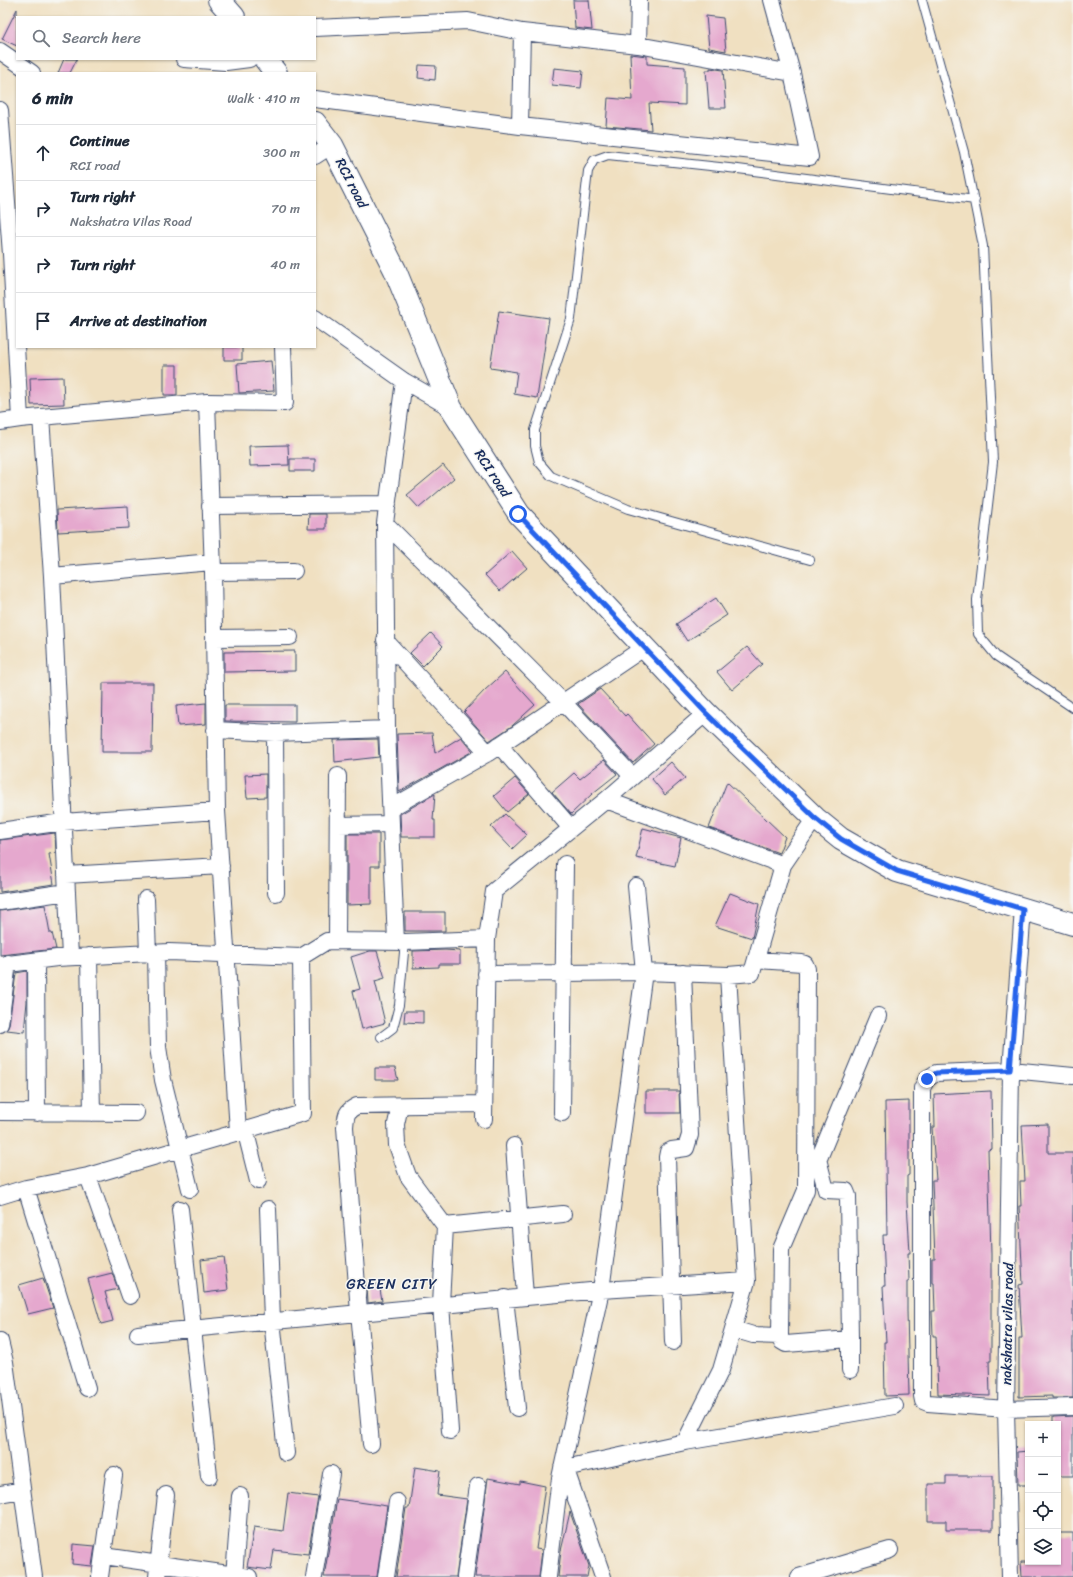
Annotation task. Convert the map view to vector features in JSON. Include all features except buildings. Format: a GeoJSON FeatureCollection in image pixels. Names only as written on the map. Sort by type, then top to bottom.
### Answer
{"type":"FeatureCollection","features":[{"type":"Feature","properties":{"kind":"street"},"geometry":{"type":"LineString","coordinates":[[219,0],[233,16]]}},
{"type":"Feature","properties":{"kind":"street"},"geometry":{"type":"LineString","coordinates":[[638,45],[639,0]]}},
{"type":"Feature","properties":{"kind":"street"},"geometry":{"type":"LineString","coordinates":[[316,99],[520,126],[810,157],[792,73],[772,0]]}},
{"type":"Feature","properties":{"kind":"street"},"geometry":{"type":"LineString","coordinates":[[316,28],[468,21],[522,32],[638,45],[792,73]]}},
{"type":"Feature","properties":{"kind":"street"},"geometry":{"type":"LineString","coordinates":[[520,126],[522,32]]}},
{"type":"Feature","properties":{"kind":"street"},"geometry":{"type":"LineString","coordinates":[[0,51],[31,72]]}},
{"type":"Feature","properties":{"kind":"street"},"geometry":{"type":"LineString","coordinates":[[198,60],[226,62],[241,60]]}},
{"type":"Feature","properties":{"kind":"street"},"geometry":{"type":"LineString","coordinates":[[266,60],[275,72]]}},
{"type":"Feature","properties":{"kind":"street"},"geometry":{"type":"LineString","coordinates":[[0,120],[4,211],[14,254],[16,320]]}},
{"type":"Feature","properties":{"kind":"street","name":"RCI road"},"geometry":{"type":"LineString","coordinates":[[316,126],[324,150],[395,270],[451,408],[518,514],[706,713],[815,818],[841,839],[897,871],[1073,924]]}},
{"type":"Feature","properties":{"kind":"street"},"geometry":{"type":"LineString","coordinates":[[316,319],[404,381],[451,408]]}},
{"type":"Feature","properties":{"kind":"street"},"geometry":{"type":"LineString","coordinates":[[17,348],[20,419]]}},
{"type":"Feature","properties":{"kind":"street"},"geometry":{"type":"LineString","coordinates":[[0,422],[42,416],[206,402],[285,403],[284,348]]}},
{"type":"Feature","properties":{"kind":"street"},"geometry":{"type":"LineString","coordinates":[[401,942],[391,816],[387,729],[385,523],[404,381]]}},
{"type":"Feature","properties":{"kind":"street"},"geometry":{"type":"LineString","coordinates":[[206,402],[214,638],[217,811],[241,1130],[258,1180]]}},
{"type":"Feature","properties":{"kind":"street"},"geometry":{"type":"LineString","coordinates":[[42,416],[52,576],[70,957]]}},
{"type":"Feature","properties":{"kind":"street"},"geometry":{"type":"LineString","coordinates":[[210,506],[388,504]]}},
{"type":"Feature","properties":{"kind":"street"},"geometry":{"type":"LineString","coordinates":[[385,523],[563,702],[632,776]]}},
{"type":"Feature","properties":{"kind":"street"},"geometry":{"type":"LineString","coordinates":[[52,576],[212,567],[294,571]]}},
{"type":"Feature","properties":{"kind":"street"},"geometry":{"type":"LineString","coordinates":[[214,638],[290,637]]}},
{"type":"Feature","properties":{"kind":"street"},"geometry":{"type":"LineString","coordinates":[[385,640],[570,827]]}},
{"type":"Feature","properties":{"kind":"street"},"geometry":{"type":"LineString","coordinates":[[338,824],[391,816],[494,749],[645,647]]}},
{"type":"Feature","properties":{"kind":"street"},"geometry":{"type":"LineString","coordinates":[[371,1444],[359,1312],[345,1127],[346,1115],[349,1109],[358,1106],[400,1106],[484,1112],[487,939],[494,891],[570,827],[606,800],[706,713]]}},
{"type":"Feature","properties":{"kind":"street"},"geometry":{"type":"LineString","coordinates":[[215,730],[275,733],[387,729]]}},
{"type":"Feature","properties":{"kind":"street"},"geometry":{"type":"LineString","coordinates":[[275,733],[276,893]]}},
{"type":"Feature","properties":{"kind":"street"},"geometry":{"type":"LineString","coordinates":[[337,941],[338,776]]}},
{"type":"Feature","properties":{"kind":"street"},"geometry":{"type":"LineString","coordinates":[[606,800],[783,866]]}},
{"type":"Feature","properties":{"kind":"street"},"geometry":{"type":"LineString","coordinates":[[0,831],[64,822],[217,811]]}},
{"type":"Feature","properties":{"kind":"street"},"geometry":{"type":"LineString","coordinates":[[486,974],[644,972],[728,975],[752,973],[783,866],[815,818]]}},
{"type":"Feature","properties":{"kind":"street"},"geometry":{"type":"LineString","coordinates":[[562,1113],[565,864]]}},
{"type":"Feature","properties":{"kind":"street"},"geometry":{"type":"LineString","coordinates":[[66,875],[221,866]]}},
{"type":"Feature","properties":{"kind":"street"},"geometry":{"type":"LineString","coordinates":[[548,1577],[563,1468],[600,1290],[644,972],[636,886]]}},
{"type":"Feature","properties":{"kind":"street"},"geometry":{"type":"LineString","coordinates":[[0,902],[67,892]]}},
{"type":"Feature","properties":{"kind":"street"},"geometry":{"type":"LineString","coordinates":[[146,899],[152,954],[158,1047],[163,1080],[190,1189]]}},
{"type":"Feature","properties":{"kind":"street"},"geometry":{"type":"LineString","coordinates":[[1010,1070],[1023,909]]}},
{"type":"Feature","properties":{"kind":"street"},"geometry":{"type":"LineString","coordinates":[[0,1024],[4,964],[70,957],[170,952],[301,957],[326,941],[401,942],[487,939]]}},
{"type":"Feature","properties":{"kind":"street"},"geometry":{"type":"LineString","coordinates":[[89,956],[92,1113]]}},
{"type":"Feature","properties":{"kind":"street"},"geometry":{"type":"LineString","coordinates":[[0,1196],[26,1188],[88,1176],[303,1113],[301,957]]}},
{"type":"Feature","properties":{"kind":"street"},"geometry":{"type":"LineString","coordinates":[[756,960],[802,963],[805,964],[807,969],[806,1190]]}},
{"type":"Feature","properties":{"kind":"street"},"geometry":{"type":"LineString","coordinates":[[36,961],[37,1113]]}},
{"type":"Feature","properties":{"kind":"street"},"geometry":{"type":"LineString","coordinates":[[673,1342],[667,1157],[668,1152],[672,1150],[686,1148],[690,1135],[683,973]]}},
{"type":"Feature","properties":{"kind":"street"},"geometry":{"type":"LineString","coordinates":[[684,1442],[721,1370],[747,1281],[728,975]]}},
{"type":"Feature","properties":{"kind":"street"},"geometry":{"type":"LineString","coordinates":[[850,1339],[786,1344],[781,1341],[781,1249],[878,1016]]}},
{"type":"Feature","properties":{"kind":"street"},"geometry":{"type":"LineString","coordinates":[[1073,1076],[1010,1070],[936,1073],[927,1079],[922,1088],[923,1401],[928,1403],[1006,1409],[1073,1406]]}},
{"type":"Feature","properties":{"kind":"street","name":"nakshatra vilas road"},"geometry":{"type":"LineString","coordinates":[[1010,1070],[1006,1409],[1010,1577]]}},
{"type":"Feature","properties":{"kind":"street"},"geometry":{"type":"LineString","coordinates":[[400,1106],[396,1124],[397,1145],[408,1176],[445,1226],[441,1304],[450,1431]]}},
{"type":"Feature","properties":{"kind":"street"},"geometry":{"type":"LineString","coordinates":[[0,1112],[136,1113]]}},
{"type":"Feature","properties":{"kind":"street"},"geometry":{"type":"LineString","coordinates":[[514,1146],[525,1296]]}},
{"type":"Feature","properties":{"kind":"street"},"geometry":{"type":"LineString","coordinates":[[818,1159],[826,1190],[846,1191],[848,1196],[850,1370]]}},
{"type":"Feature","properties":{"kind":"street"},"geometry":{"type":"LineString","coordinates":[[88,1176],[130,1296]]}},
{"type":"Feature","properties":{"kind":"street"},"geometry":{"type":"LineString","coordinates":[[26,1188],[87,1388]]}},
{"type":"Feature","properties":{"kind":"street"},"geometry":{"type":"LineString","coordinates":[[180,1209],[209,1476]]}},
{"type":"Feature","properties":{"kind":"street"},"geometry":{"type":"LineString","coordinates":[[268,1209],[272,1320],[286,1453]]}},
{"type":"Feature","properties":{"kind":"street"},"geometry":{"type":"LineString","coordinates":[[445,1226],[519,1220],[564,1214]]}},
{"type":"Feature","properties":{"kind":"street"},"geometry":{"type":"LineString","coordinates":[[138,1334],[525,1296],[747,1281]]}},
{"type":"Feature","properties":{"kind":"street"},"geometry":{"type":"LineString","coordinates":[[505,1298],[517,1408]]}},
{"type":"Feature","properties":{"kind":"street"},"geometry":{"type":"LineString","coordinates":[[734,1329],[753,1335],[780,1336]]}},
{"type":"Feature","properties":{"kind":"street"},"geometry":{"type":"LineString","coordinates":[[0,1341],[6,1362],[34,1577]]}},
{"type":"Feature","properties":{"kind":"street"},"geometry":{"type":"LineString","coordinates":[[563,1468],[684,1442],[895,1406]]}},
{"type":"Feature","properties":{"kind":"street"},"geometry":{"type":"LineString","coordinates":[[563,1468],[603,1577]]}},
{"type":"Feature","properties":{"kind":"street"},"geometry":{"type":"LineString","coordinates":[[314,1577],[331,1474]]}},
{"type":"Feature","properties":{"kind":"street"},"geometry":{"type":"LineString","coordinates":[[100,1577],[114,1475]]}},
{"type":"Feature","properties":{"kind":"street"},"geometry":{"type":"LineString","coordinates":[[465,1577],[478,1486]]}},
{"type":"Feature","properties":{"kind":"street"},"geometry":{"type":"LineString","coordinates":[[0,1494],[22,1490]]}},
{"type":"Feature","properties":{"kind":"street"},"geometry":{"type":"LineString","coordinates":[[158,1570],[166,1495]]}},
{"type":"Feature","properties":{"kind":"street"},"geometry":{"type":"LineString","coordinates":[[104,1556],[158,1570],[239,1576],[240,1496]]}},
{"type":"Feature","properties":{"kind":"street"},"geometry":{"type":"LineString","coordinates":[[386,1577],[397,1502]]}},
{"type":"Feature","properties":{"kind":"street"},"geometry":{"type":"LineString","coordinates":[[799,1577],[890,1550]]}},
{"type":"Feature","properties":{"kind":"lane"},"geometry":{"type":"LineString","coordinates":[[922,0],[964,152],[975,200],[983,246],[993,462],[977,600],[978,634],[996,656],[1073,708]]}},
{"type":"Feature","properties":{"kind":"lane"},"geometry":{"type":"LineString","coordinates":[[810,560],[628,509],[551,476],[539,462],[535,446],[536,430],[571,319],[588,171],[594,160],[608,155],[738,169],[975,200]]}},
{"type":"Feature","properties":{"kind":"lane"},"geometry":{"type":"LineString","coordinates":[[381,1037],[393,1028],[399,1005],[401,942]]}},
{"type":"Feature","properties":{"kind":"district","name":"GREEN CITY"},"geometry":{"type":"Point","coordinates":[392,1284]}},
{"type":"Feature","properties":{"kind":"route"},"geometry":{"type":"LineString","coordinates":[[518,514],[706,713],[815,818],[841,839],[897,871],[1023,909],[1010,1070],[936,1073],[927,1079]]}}]}
